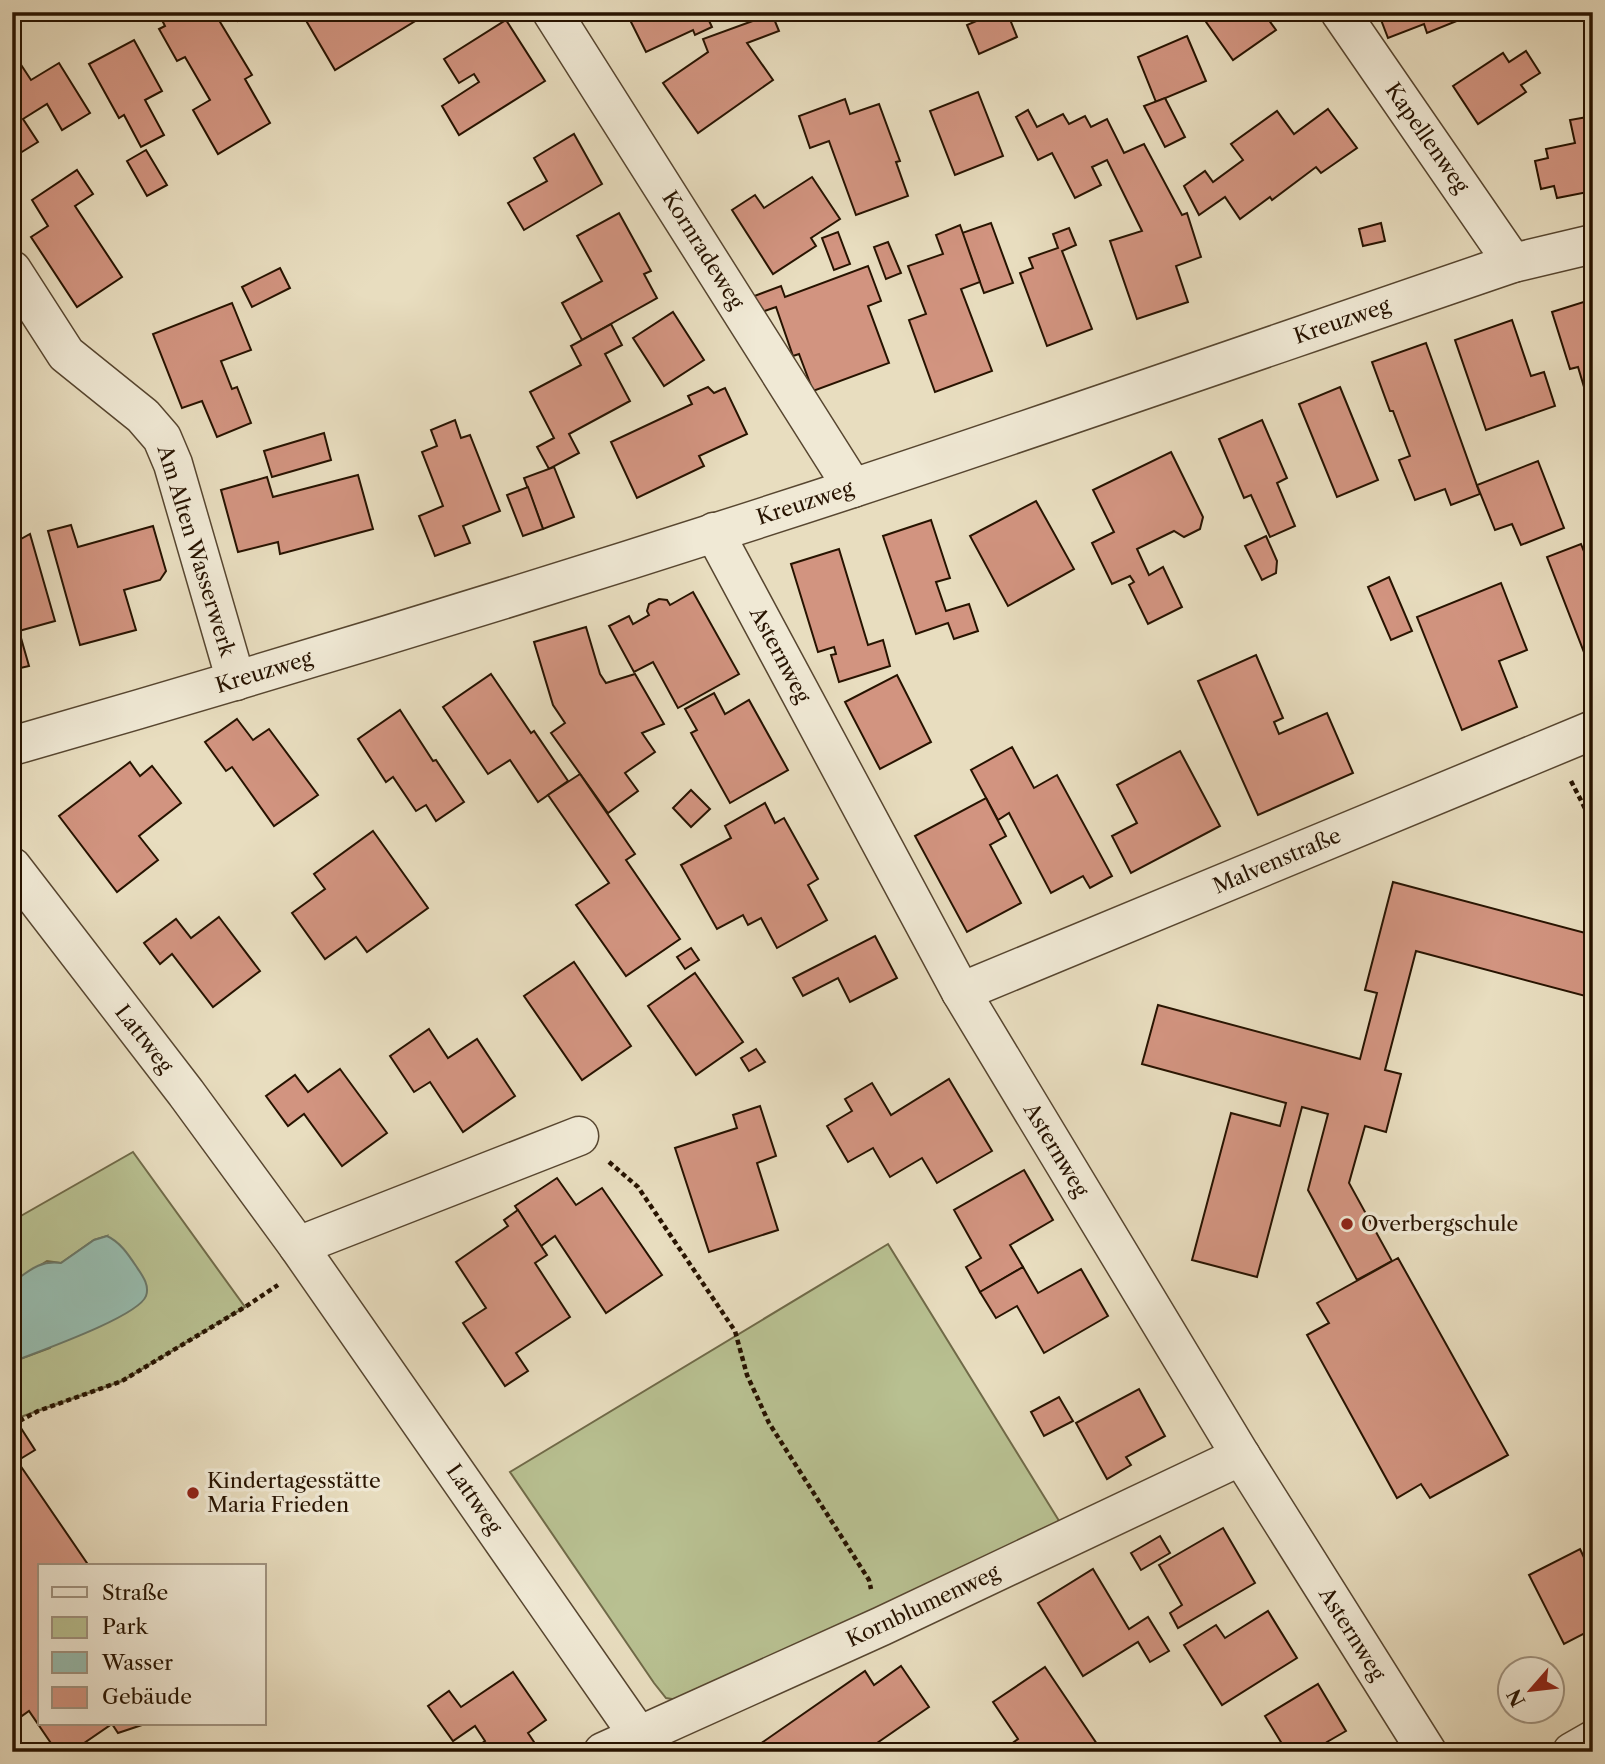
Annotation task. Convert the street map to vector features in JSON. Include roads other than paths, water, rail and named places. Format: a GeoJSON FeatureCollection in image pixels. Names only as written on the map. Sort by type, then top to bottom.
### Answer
{"type":"FeatureCollection","features":[{"type":"Feature","properties":{"kind":"street","name":"Kornradeweg"},"geometry":{"type":"LineString","coordinates":[[552,12],[853,488]]}},
{"type":"Feature","properties":{"kind":"street","name":"Kapellenweg"},"geometry":{"type":"LineString","coordinates":[[1340,12],[1513,263]]}},
{"type":"Feature","properties":{"kind":"street","name":"Kreuzweg"},"geometry":{"type":"LineString","coordinates":[[12,746],[236,681],[853,488],[1513,263],[1593,244]]}},
{"type":"Feature","properties":{"kind":"street","name":"Am Alten Wasserwerk"},"geometry":{"type":"LineString","coordinates":[[12,270],[66,354],[143,416],[162,438],[173,464],[236,681]]}},
{"type":"Feature","properties":{"kind":"street","name":"Asternweg"},"geometry":{"type":"LineString","coordinates":[[713,532],[961,992],[1241,1456],[1427,1752]]}},
{"type":"Feature","properties":{"kind":"street","name":"Malvenstraße"},"geometry":{"type":"LineString","coordinates":[[961,992],[1593,730]]}},
{"type":"Feature","properties":{"kind":"street","name":"Lattweg"},"geometry":{"type":"LineString","coordinates":[[12,867],[186,1093],[304,1254],[644,1743]]}},
{"type":"Feature","properties":{"kind":"street"},"geometry":{"type":"LineString","coordinates":[[304,1254],[579,1136]]}},
{"type":"Feature","properties":{"kind":"street","name":"Kornblumenweg"},"geometry":{"type":"LineString","coordinates":[[603,1752],[644,1743],[882,1626],[1241,1456]]}},
{"type":"Feature","properties":{"kind":"street"},"geometry":{"type":"LineString","coordinates":[[1572,1752],[1593,1740]]}},
{"type":"Feature","properties":{"kind":"water"},"geometry":{"type":"Polygon","coordinates":[[[107,1236],[123,1249],[141,1273],[146,1284],[146,1296],[125,1314],[107,1323],[12,1362],[12,1283],[35,1267],[46,1263],[61,1263],[94,1240],[107,1236]]]}},
{"type":"Feature","properties":{"kind":"place","name":"Overbergschule"},"geometry":{"type":"Point","coordinates":[1347,1224]}},
{"type":"Feature","properties":{"kind":"place","name":"Kindertagesstätte Maria Frieden"},"geometry":{"type":"Point","coordinates":[193,1493]}}]}
